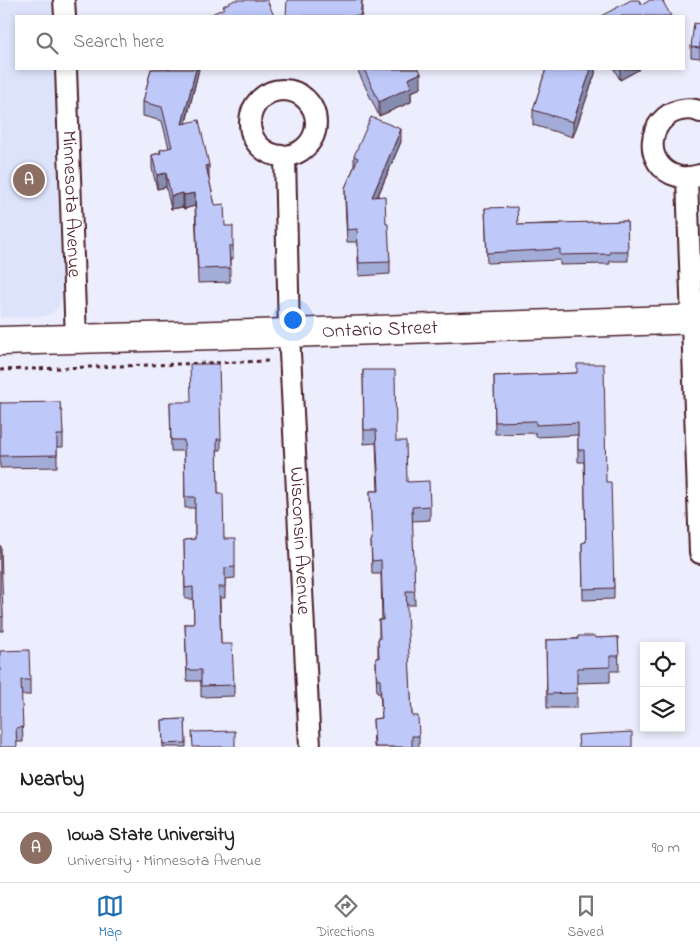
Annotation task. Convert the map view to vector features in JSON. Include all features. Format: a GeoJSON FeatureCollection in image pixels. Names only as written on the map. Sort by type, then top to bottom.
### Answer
{"type":"FeatureCollection","features":[{"type":"Feature","properties":{"kind":"main road","name":"Ontario Street"},"geometry":{"type":"LineString","coordinates":[[0,341],[696,320]]}},
{"type":"Feature","properties":{"kind":"street"},"geometry":{"type":"LineString","coordinates":[[64,0],[64,15]]}},
{"type":"Feature","properties":{"kind":"street","name":"Minnesota Avenue"},"geometry":{"type":"LineString","coordinates":[[66,70],[76,339]]}},
{"type":"Feature","properties":{"kind":"street"},"geometry":{"type":"LineString","coordinates":[[700,112],[685,109],[665,117],[653,135],[652,146],[654,156],[660,166],[668,173],[678,177],[693,176],[700,553]]}},
{"type":"Feature","properties":{"kind":"street","name":"Wisconsin Avenue"},"geometry":{"type":"LineString","coordinates":[[285,156],[289,333],[310,747]]}},
{"type":"Feature","properties":{"kind":"path"},"geometry":{"type":"LineString","coordinates":[[0,370],[271,361]]}},
{"type":"Feature","properties":{"kind":"shaded area"},"geometry":{"type":"Polygon","coordinates":[[[0,0],[51,0],[52,15],[15,15],[15,70],[54,70],[62,291],[59,306],[52,313],[43,316],[0,318],[0,0]]]}},
{"type":"Feature","properties":{"kind":"building"},"geometry":{"type":"Polygon","coordinates":[[[235,0],[267,0],[274,15],[209,15],[225,8],[223,6],[235,0]]]}},
{"type":"Feature","properties":{"kind":"building"},"geometry":{"type":"Polygon","coordinates":[[[287,0],[362,0],[360,15],[286,15],[287,0]]]}},
{"type":"Feature","properties":{"kind":"building"},"geometry":{"type":"Polygon","coordinates":[[[631,0],[639,0],[642,5],[650,0],[662,0],[670,15],[603,15],[631,0]]]}},
{"type":"Feature","properties":{"kind":"building"},"geometry":{"type":"Polygon","coordinates":[[[694,23],[700,24],[700,48],[691,47],[694,23]]]}},
{"type":"Feature","properties":{"kind":"building"},"geometry":{"type":"Polygon","coordinates":[[[151,70],[196,70],[182,124],[199,120],[209,165],[206,166],[215,205],[224,204],[225,226],[233,226],[233,246],[229,246],[230,268],[198,269],[195,193],[171,196],[166,173],[157,175],[152,155],[161,153],[160,150],[172,147],[162,107],[143,102],[151,70]]]}},
{"type":"Feature","properties":{"kind":"building"},"geometry":{"type":"Polygon","coordinates":[[[364,70],[420,70],[421,73],[408,79],[411,87],[379,102],[364,70]]]}},
{"type":"Feature","properties":{"kind":"building"},"geometry":{"type":"Polygon","coordinates":[[[546,70],[591,70],[573,122],[533,110],[546,70]]]}},
{"type":"Feature","properties":{"kind":"building"},"geometry":{"type":"Polygon","coordinates":[[[371,117],[401,129],[372,197],[385,196],[390,262],[359,263],[357,229],[347,230],[345,188],[358,158],[354,156],[371,117]]]}},
{"type":"Feature","properties":{"kind":"building"},"geometry":{"type":"Polygon","coordinates":[[[517,207],[518,225],[627,221],[628,251],[610,251],[610,254],[560,255],[560,249],[487,253],[485,208],[517,207]]]}},
{"type":"Feature","properties":{"kind":"building"},"geometry":{"type":"Polygon","coordinates":[[[190,364],[219,364],[221,439],[217,439],[218,494],[223,494],[224,539],[235,539],[235,567],[225,568],[225,587],[219,587],[221,644],[232,644],[234,685],[201,686],[201,670],[187,670],[185,624],[194,624],[193,587],[185,588],[184,540],[195,539],[195,497],[185,497],[184,440],[171,440],[170,402],[191,402],[190,364]]]}},
{"type":"Feature","properties":{"kind":"building"},"geometry":{"type":"Polygon","coordinates":[[[577,364],[604,364],[606,482],[611,482],[614,588],[583,589],[582,543],[586,542],[584,450],[578,450],[578,423],[536,425],[536,421],[495,422],[494,376],[577,373],[577,364]]]}},
{"type":"Feature","properties":{"kind":"building"},"geometry":{"type":"Polygon","coordinates":[[[363,370],[395,370],[396,441],[406,441],[407,482],[429,481],[430,506],[412,507],[415,591],[406,591],[412,716],[418,716],[419,736],[412,736],[412,747],[375,747],[373,719],[382,718],[380,679],[377,680],[376,658],[379,658],[379,620],[383,620],[381,560],[372,561],[370,491],[379,491],[376,430],[364,430],[363,370]]]}},
{"type":"Feature","properties":{"kind":"building"},"geometry":{"type":"Polygon","coordinates":[[[60,402],[63,435],[57,435],[57,455],[0,456],[0,403],[60,402]]]}},
{"type":"Feature","properties":{"kind":"building"},"geometry":{"type":"Polygon","coordinates":[[[1,546],[3,617],[0,617],[1,546]]]}},
{"type":"Feature","properties":{"kind":"building"},"geometry":{"type":"Polygon","coordinates":[[[578,636],[595,636],[595,638],[618,637],[619,656],[610,656],[610,667],[577,668],[577,693],[547,694],[546,640],[578,639],[578,636]]]}},
{"type":"Feature","properties":{"kind":"building"},"geometry":{"type":"Polygon","coordinates":[[[29,650],[30,680],[21,680],[23,727],[16,728],[17,747],[0,747],[0,651],[29,650]]]}},
{"type":"Feature","properties":{"kind":"building"},"geometry":{"type":"Polygon","coordinates":[[[185,719],[186,743],[163,744],[162,720],[185,719]]]}},
{"type":"Feature","properties":{"kind":"building"},"geometry":{"type":"Polygon","coordinates":[[[235,731],[235,747],[193,747],[192,732],[235,731]]]}},
{"type":"Feature","properties":{"kind":"building"},"geometry":{"type":"Polygon","coordinates":[[[632,732],[632,747],[579,747],[578,735],[632,732]]]}},
{"type":"Feature","properties":{"kind":"place","name":"Iowa State University"},"geometry":{"type":"Point","coordinates":[29,180]}}]}
